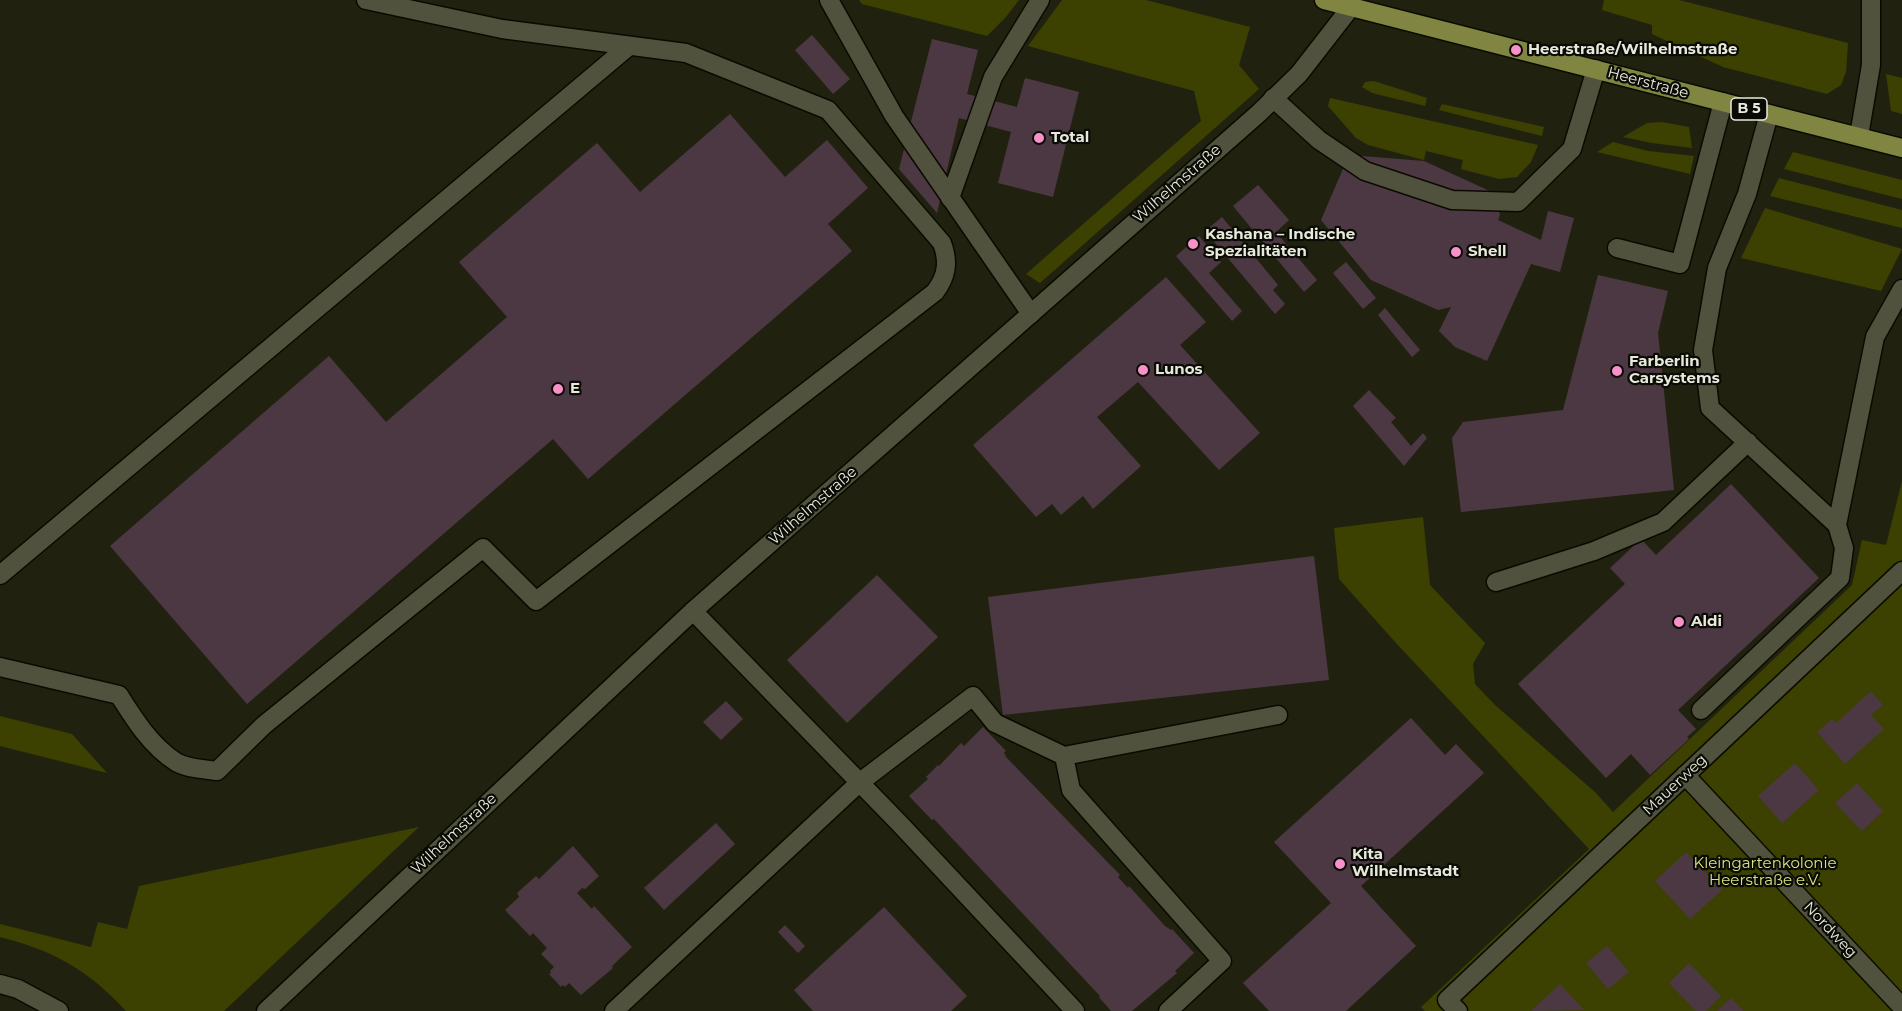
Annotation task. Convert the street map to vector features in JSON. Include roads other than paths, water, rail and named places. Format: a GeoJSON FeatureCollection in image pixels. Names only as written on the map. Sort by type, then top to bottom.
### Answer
{"type":"FeatureCollection","features":[{"type":"Feature","properties":{"kind":"main road","name":"Heerstraße"},"geometry":{"type":"LineString","coordinates":[[1324,0],[1354,4],[1902,147]]}},
{"type":"Feature","properties":{"kind":"street"},"geometry":{"type":"LineString","coordinates":[[0,667],[119,695],[143,733],[176,762],[217,771],[264,725],[483,548],[536,601],[935,292],[943,281],[947,268],[942,243],[828,110],[686,53],[501,29],[366,0]]}},
{"type":"Feature","properties":{"kind":"street"},"geometry":{"type":"LineString","coordinates":[[829,0],[894,116],[1031,314]]}},
{"type":"Feature","properties":{"kind":"street"},"geometry":{"type":"LineString","coordinates":[[950,198],[993,77],[1040,0]]}},
{"type":"Feature","properties":{"kind":"street"},"geometry":{"type":"LineString","coordinates":[[1862,0],[1871,32]]}},
{"type":"Feature","properties":{"kind":"street"},"geometry":{"type":"LineString","coordinates":[[1859,136],[1871,65],[1871,0]]}},
{"type":"Feature","properties":{"kind":"street","name":"Wilhelmstraße"},"geometry":{"type":"LineString","coordinates":[[266,1011],[693,611],[1031,314],[1299,74],[1354,4]]}},
{"type":"Feature","properties":{"kind":"street"},"geometry":{"type":"LineString","coordinates":[[0,575],[629,46]]}},
{"type":"Feature","properties":{"kind":"street"},"geometry":{"type":"LineString","coordinates":[[1273,98],[1319,140],[1365,171],[1452,200],[1518,202],[1572,149],[1596,69]]}},
{"type":"Feature","properties":{"kind":"street"},"geometry":{"type":"LineString","coordinates":[[1617,248],[1680,264],[1723,102]]}},
{"type":"Feature","properties":{"kind":"street"},"geometry":{"type":"LineString","coordinates":[[1769,114],[1747,194],[1717,268],[1703,350],[1710,408],[1837,525]]}},
{"type":"Feature","properties":{"kind":"street"},"geometry":{"type":"LineString","coordinates":[[1701,710],[1839,578],[1844,548],[1837,525],[1875,337],[1902,289]]}},
{"type":"Feature","properties":{"kind":"street"},"geometry":{"type":"LineString","coordinates":[[1496,582],[1594,551],[1663,522],[1748,442]]}},
{"type":"Feature","properties":{"kind":"street","name":"Mauerweg"},"geometry":{"type":"LineString","coordinates":[[1452,1005],[1685,775],[1902,571]]}},
{"type":"Feature","properties":{"kind":"street"},"geometry":{"type":"LineString","coordinates":[[693,611],[1075,1011]]}},
{"type":"Feature","properties":{"kind":"street"},"geometry":{"type":"LineString","coordinates":[[614,1011],[859,783],[973,696],[995,723],[1064,756],[1278,715]]}},
{"type":"Feature","properties":{"kind":"street"},"geometry":{"type":"LineString","coordinates":[[1064,756],[1071,790],[1222,961],[1168,1011]]}},
{"type":"Feature","properties":{"kind":"street","name":"Nordweg"},"geometry":{"type":"LineString","coordinates":[[1685,775],[1902,1007]]}},
{"type":"Feature","properties":{"kind":"street"},"geometry":{"type":"LineString","coordinates":[[0,984],[18,989],[58,1011]]}},
{"type":"Feature","properties":{"kind":"place","name":"Heerstraße/Wilhelmstraße"},"geometry":{"type":"Point","coordinates":[1516,50]}},
{"type":"Feature","properties":{"kind":"place","name":"Total"},"geometry":{"type":"Point","coordinates":[1039,138]}},
{"type":"Feature","properties":{"kind":"place","name":"Kashana – Indische Spezialitäten"},"geometry":{"type":"Point","coordinates":[1193,244]}},
{"type":"Feature","properties":{"kind":"place","name":"Shell"},"geometry":{"type":"Point","coordinates":[1456,252]}},
{"type":"Feature","properties":{"kind":"place","name":"Lunos"},"geometry":{"type":"Point","coordinates":[1143,370]}},
{"type":"Feature","properties":{"kind":"place","name":"Farberlin Carsystems"},"geometry":{"type":"Point","coordinates":[1617,371]}},
{"type":"Feature","properties":{"kind":"place","name":"E"},"geometry":{"type":"Point","coordinates":[558,389]}},
{"type":"Feature","properties":{"kind":"place","name":"Aldi"},"geometry":{"type":"Point","coordinates":[1679,622]}},
{"type":"Feature","properties":{"kind":"place","name":"Kita Wilhelmstadt"},"geometry":{"type":"Point","coordinates":[1340,864]}},
{"type":"Feature","properties":{"kind":"park label","name":"Kleingartenkolonie Heerstraße e.V."},"geometry":{"type":"Point","coordinates":[1765,872]}}]}
